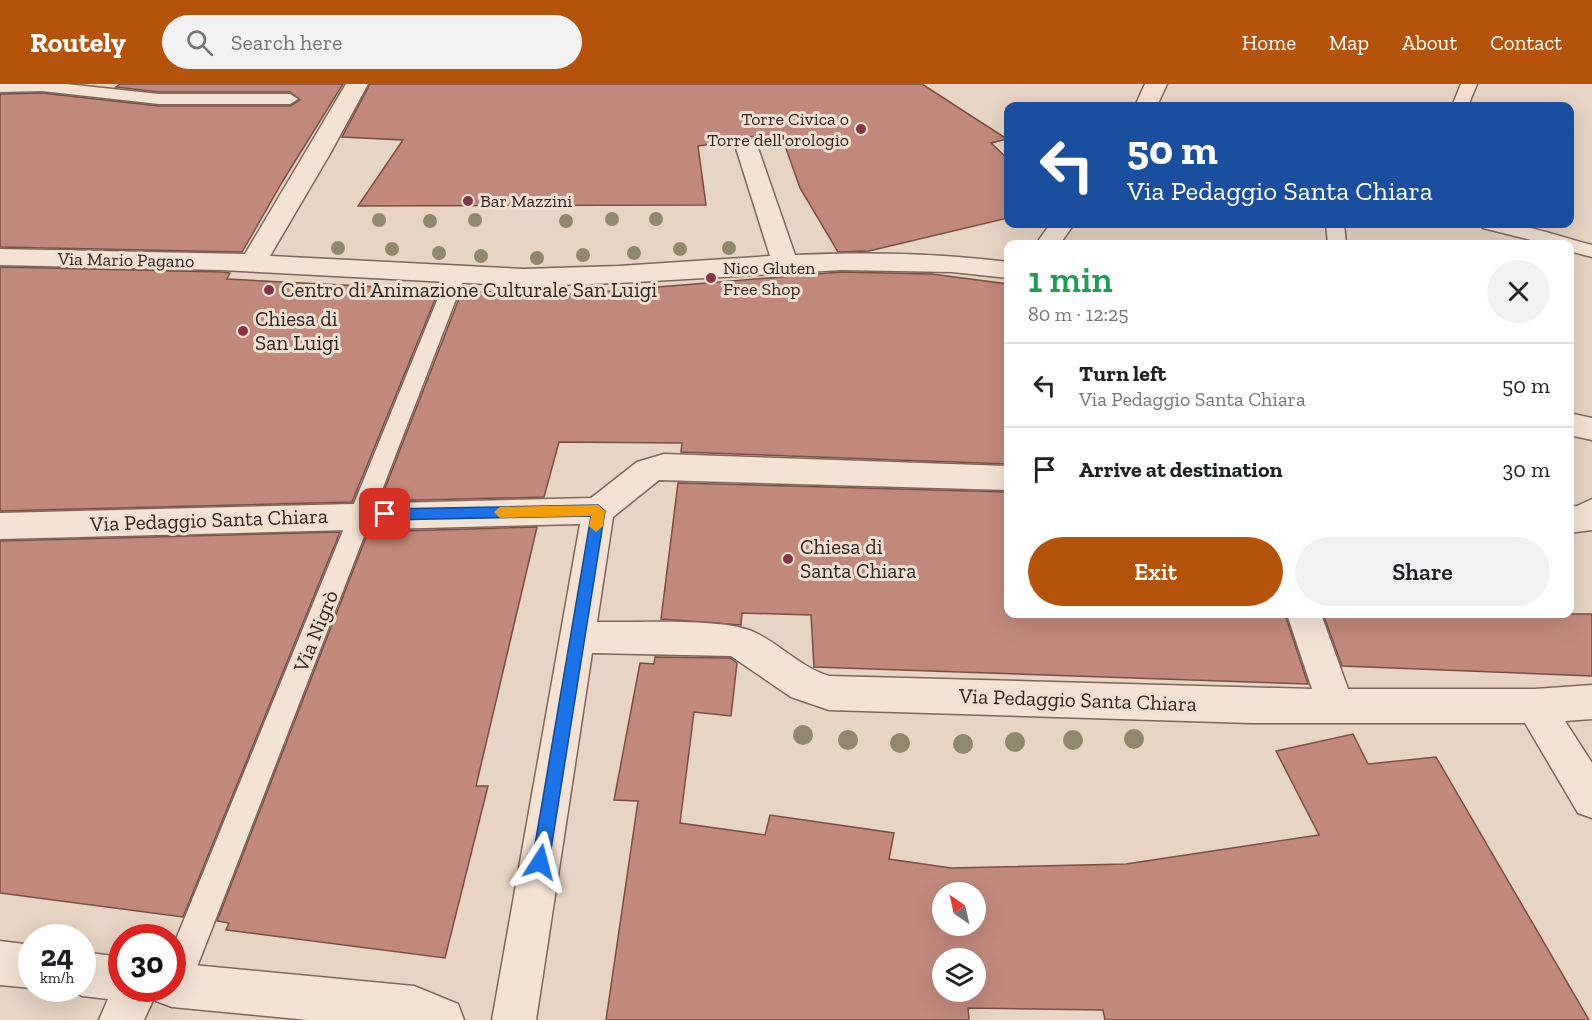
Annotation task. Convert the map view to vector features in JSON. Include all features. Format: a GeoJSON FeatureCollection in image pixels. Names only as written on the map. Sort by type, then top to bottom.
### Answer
{"type":"FeatureCollection","features":[{"type":"Feature","properties":{"kind":"street"},"geometry":{"type":"LineString","coordinates":[[1148,102],[1156,84]]}},
{"type":"Feature","properties":{"kind":"street"},"geometry":{"type":"LineString","coordinates":[[253,263],[334,124],[348,94]]}},
{"type":"Feature","properties":{"kind":"street"},"geometry":{"type":"LineString","coordinates":[[746,145],[786,265]]}},
{"type":"Feature","properties":{"kind":"street","name":"Via Mario Pagano"},"geometry":{"type":"LineString","coordinates":[[0,257],[253,263],[456,276],[566,277],[842,260],[904,259],[1004,270]]}},
{"type":"Feature","properties":{"kind":"street"},"geometry":{"type":"LineString","coordinates":[[514,1020],[598,511],[648,471],[664,466],[1004,478]]}},
{"type":"Feature","properties":{"kind":"street","name":"Via Pedaggio Santa Chiara"},"geometry":{"type":"LineString","coordinates":[[0,526],[362,515],[598,511]]}},
{"type":"Feature","properties":{"kind":"street"},"geometry":{"type":"LineString","coordinates":[[1574,520],[1585,519],[1592,512]]}},
{"type":"Feature","properties":{"kind":"street"},"geometry":{"type":"LineString","coordinates":[[1305,618],[1336,706]]}},
{"type":"Feature","properties":{"kind":"street","name":"Via Pedaggio Santa Chiara"},"geometry":{"type":"LineString","coordinates":[[578,637],[731,640],[742,643],[804,685],[829,693],[1336,706],[1535,706],[1592,702]]}},
{"type":"Feature","properties":{"kind":"street"},"geometry":{"type":"LineString","coordinates":[[1535,706],[1592,799]]}},
{"type":"Feature","properties":{"kind":"street"},"geometry":{"type":"LineString","coordinates":[[0,963],[18,966]]}},
{"type":"Feature","properties":{"kind":"street"},"geometry":{"type":"LineString","coordinates":[[186,988],[414,1008],[442,1020]]}},
{"type":"Feature","properties":{"kind":"street","name":"Via Nigrò"},"geometry":{"type":"LineString","coordinates":[[121,1020],[142,1002]]}},
{"type":"Feature","properties":{"kind":"lane"},"geometry":{"type":"LineString","coordinates":[[1462,102],[1469,84]]}},
{"type":"Feature","properties":{"kind":"lane"},"geometry":{"type":"LineString","coordinates":[[0,87],[42,86],[159,99],[286,94]]}},
{"type":"Feature","properties":{"kind":"lane"},"geometry":{"type":"LineString","coordinates":[[1504,228],[1550,240]]}},
{"type":"Feature","properties":{"kind":"lane"},"geometry":{"type":"LineString","coordinates":[[1574,246],[1592,251]]}},
{"type":"Feature","properties":{"kind":"lane","name":"Via Nigrò"},"geometry":{"type":"LineString","coordinates":[[186,927],[362,515],[456,276]]}},
{"type":"Feature","properties":{"kind":"building"},"geometry":{"type":"Polygon","coordinates":[[[120,84],[343,84],[242,252],[0,247],[0,94],[42,93],[159,106],[290,106],[300,100],[290,92],[159,92],[116,87],[120,84]]]}},
{"type":"Feature","properties":{"kind":"building"},"geometry":{"type":"Polygon","coordinates":[[[370,84],[922,84],[1004,137],[1004,140],[991,143],[1004,155],[1004,219],[869,251],[838,252],[800,188],[781,134],[738,138],[735,141],[698,146],[706,205],[358,206],[403,140],[342,137],[370,84]]]}},
{"type":"Feature","properties":{"kind":"building"},"geometry":{"type":"Polygon","coordinates":[[[0,267],[222,272],[230,273],[227,279],[439,290],[352,502],[0,511],[0,267]]]}},
{"type":"Feature","properties":{"kind":"building"},"geometry":{"type":"Polygon","coordinates":[[[841,272],[932,274],[1004,283],[1004,464],[681,452],[682,443],[559,442],[544,497],[380,501],[462,291],[573,294],[841,272]]]}},
{"type":"Feature","properties":{"kind":"building"},"geometry":{"type":"Polygon","coordinates":[[[678,483],[1004,492],[1004,618],[1286,618],[1308,684],[814,667],[811,615],[742,613],[741,625],[661,619],[678,483]]]}},
{"type":"Feature","properties":{"kind":"building"},"geometry":{"type":"Polygon","coordinates":[[[537,527],[476,786],[488,786],[445,958],[226,930],[229,923],[217,921],[368,532],[537,527]]]}},
{"type":"Feature","properties":{"kind":"building"},"geometry":{"type":"Polygon","coordinates":[[[340,532],[183,917],[0,893],[0,541],[340,532]]]}},
{"type":"Feature","properties":{"kind":"building"},"geometry":{"type":"Polygon","coordinates":[[[1574,614],[1592,614],[1592,676],[1342,666],[1324,618],[1574,618],[1574,614]]]}},
{"type":"Feature","properties":{"kind":"building"},"geometry":{"type":"Polygon","coordinates":[[[655,657],[730,658],[737,663],[731,716],[694,712],[680,823],[765,835],[770,815],[894,833],[889,859],[951,868],[1126,864],[1319,835],[1276,751],[1353,734],[1368,764],[1436,757],[1589,1020],[1105,1020],[1103,1010],[968,1008],[969,1020],[606,1020],[638,801],[614,800],[640,663],[654,664],[655,657]]]}},
{"type":"Feature","properties":{"kind":"slow traffic"},"geometry":{"type":"LineString","coordinates":[[500,512],[598,511],[596,526]]}},
{"type":"Feature","properties":{"kind":"place","name":"Torre Civica o Torre dell'orologio"},"geometry":{"type":"Point","coordinates":[861,129]}},
{"type":"Feature","properties":{"kind":"place","name":"Bar Mazzini"},"geometry":{"type":"Point","coordinates":[468,201]}},
{"type":"Feature","properties":{"kind":"place","name":"Nico Gluten Free Shop"},"geometry":{"type":"Point","coordinates":[711,278]}},
{"type":"Feature","properties":{"kind":"place","name":"Centro di Animazione Culturale San Luigi"},"geometry":{"type":"Point","coordinates":[269,290]}},
{"type":"Feature","properties":{"kind":"place","name":"Chiesa di San Luigi"},"geometry":{"type":"Point","coordinates":[243,331]}},
{"type":"Feature","properties":{"kind":"place","name":"Chiesa di Santa Chiara"},"geometry":{"type":"Point","coordinates":[788,559]}},
{"type":"Feature","properties":{"kind":"route"},"geometry":{"type":"LineString","coordinates":[[385,514],[598,511],[540,862]]}}]}
